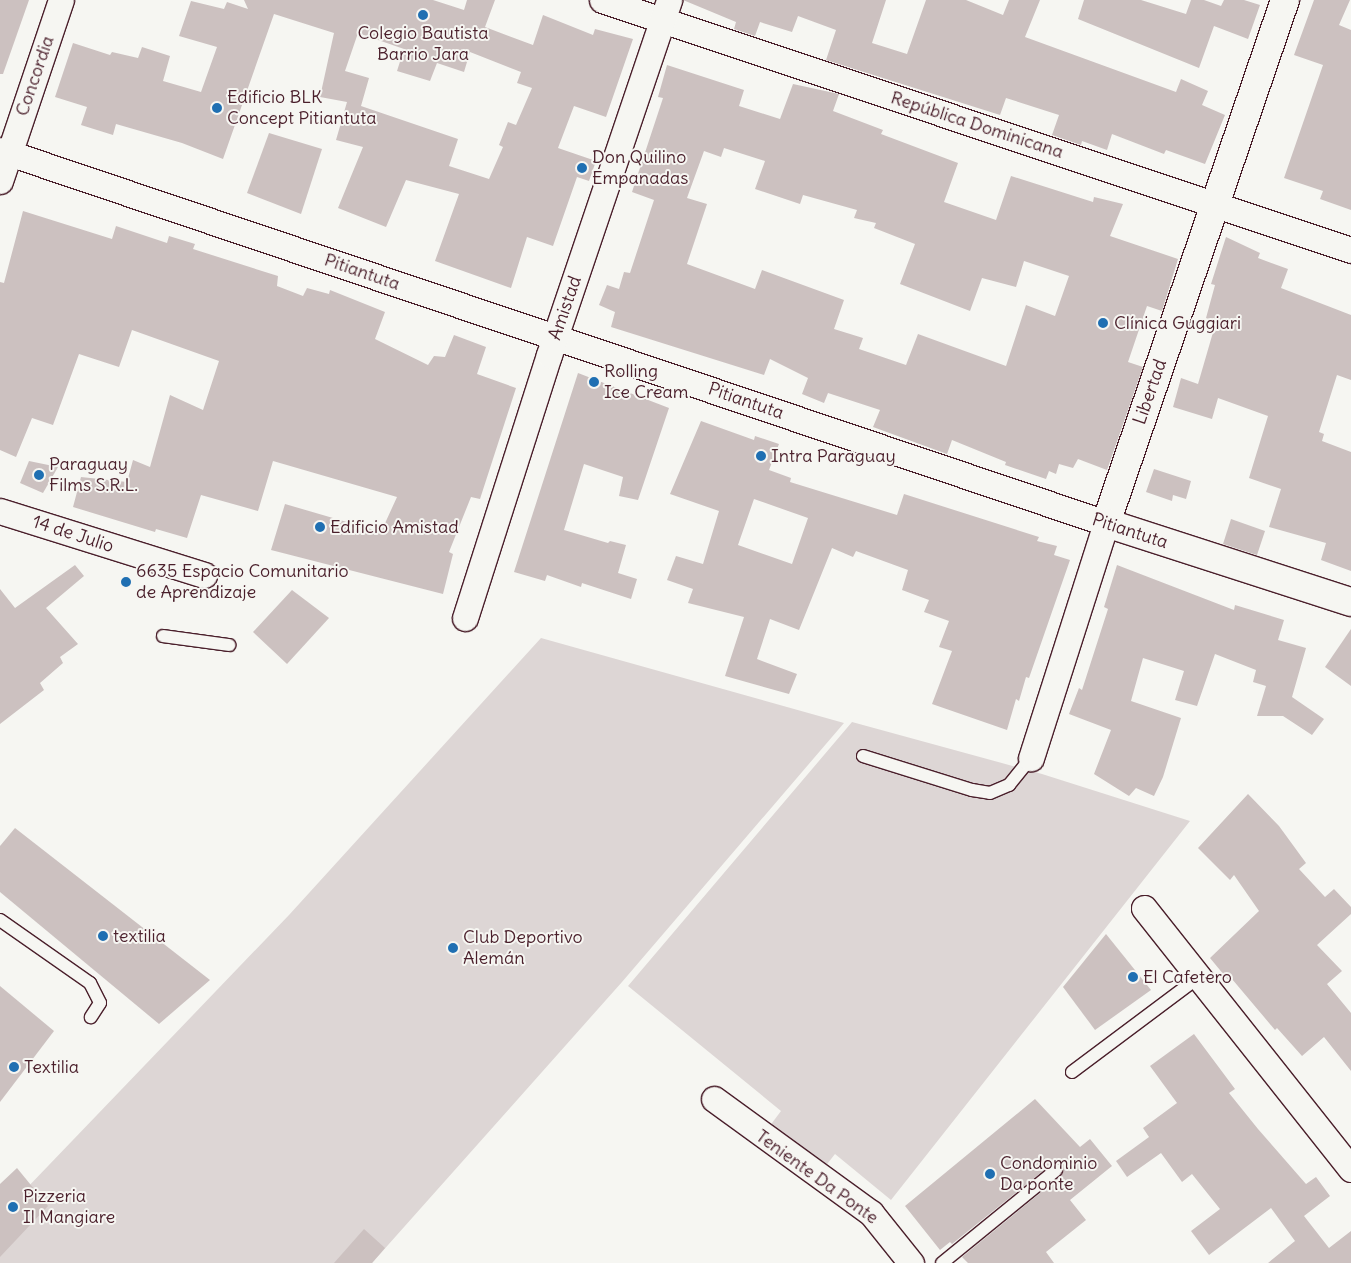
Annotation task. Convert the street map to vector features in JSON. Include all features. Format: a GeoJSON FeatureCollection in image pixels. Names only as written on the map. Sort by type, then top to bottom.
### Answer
{"type":"FeatureCollection","features":[{"type":"Feature","properties":{"kind":"street","name":"Concordia"},"geometry":{"type":"LineString","coordinates":[[0,181],[5,152],[61,0]]}},
{"type":"Feature","properties":{"kind":"street","name":"República Dominicana"},"geometry":{"type":"LineString","coordinates":[[602,0],[666,10],[1214,204],[1351,250]]}},
{"type":"Feature","properties":{"kind":"street","name":"Libertad"},"geometry":{"type":"LineString","coordinates":[[1031,758],[1106,523],[1285,0]]}},
{"type":"Feature","properties":{"kind":"street","name":"Amistad"},"geometry":{"type":"LineString","coordinates":[[465,618],[555,337],[666,10]]}},
{"type":"Feature","properties":{"kind":"street","name":"Pitiantuta"},"geometry":{"type":"LineString","coordinates":[[5,152],[1106,523],[1351,602]]}},
{"type":"Feature","properties":{"kind":"street","name":"14 de Julio"},"geometry":{"type":"LineString","coordinates":[[0,511],[204,575]]}},
{"type":"Feature","properties":{"kind":"street"},"geometry":{"type":"LineString","coordinates":[[1144,908],[1351,1168]]}},
{"type":"Feature","properties":{"kind":"street","name":"Teniente Da Ponte"},"geometry":{"type":"LineString","coordinates":[[714,1099],[871,1213],[911,1263]]}},
{"type":"Feature","properties":{"kind":"lane"},"geometry":{"type":"LineString","coordinates":[[163,636],[229,645]]}},
{"type":"Feature","properties":{"kind":"lane"},"geometry":{"type":"LineString","coordinates":[[863,756],[972,790],[990,792],[1009,785],[1031,758]]}},
{"type":"Feature","properties":{"kind":"lane"},"geometry":{"type":"LineString","coordinates":[[0,920],[90,983],[100,1003],[91,1017]]}},
{"type":"Feature","properties":{"kind":"lane"},"geometry":{"type":"LineString","coordinates":[[1072,1072],[1200,977]]}},
{"type":"Feature","properties":{"kind":"lane"},"geometry":{"type":"LineString","coordinates":[[942,1263],[1056,1170]]}},
{"type":"Feature","properties":{"kind":"shaded area","name":"Club Deportivo Alemán"},"geometry":{"type":"Polygon","coordinates":[[[541,638],[844,723],[622,982],[372,1263],[0,1263],[0,1216],[289,915],[541,638]]]}},
{"type":"Feature","properties":{"kind":"shaded area"},"geometry":{"type":"Polygon","coordinates":[[[852,722],[1042,774],[1190,821],[891,1200],[835,1154],[824,1168],[769,1127],[781,1111],[628,986],[852,722]]]}},
{"type":"Feature","properties":{"kind":"building"},"geometry":{"type":"Polygon","coordinates":[[[0,0],[29,0],[3,74],[0,74],[0,0]]]}},
{"type":"Feature","properties":{"kind":"building"},"geometry":{"type":"Polygon","coordinates":[[[244,0],[433,0],[464,10],[467,0],[495,0],[485,27],[533,45],[543,15],[593,35],[595,29],[633,39],[606,117],[574,106],[558,148],[596,161],[589,181],[577,177],[553,246],[527,237],[511,288],[435,261],[459,194],[406,180],[386,227],[338,208],[363,147],[336,140],[347,102],[320,97],[334,33],[274,14],[223,159],[182,143],[116,124],[113,135],[81,125],[87,107],[55,97],[73,43],[110,55],[112,52],[138,58],[142,47],[170,56],[163,81],[201,92],[217,47],[179,36],[191,1],[224,9],[227,2],[248,9],[244,0]],[[358,33],[345,71],[369,78],[361,106],[458,139],[449,166],[489,179],[503,147],[499,145],[508,122],[516,125],[532,88],[517,83],[521,72],[470,52],[464,72],[437,63],[430,81],[397,71],[404,49],[358,33]]]}},
{"type":"Feature","properties":{"kind":"building"},"geometry":{"type":"Polygon","coordinates":[[[683,0],[886,0],[872,43],[907,54],[926,0],[966,0],[1003,15],[1009,0],[1040,0],[1025,37],[1176,92],[1181,79],[1208,91],[1202,105],[1225,115],[1205,164],[1166,150],[1164,154],[1112,134],[1107,150],[1082,141],[1081,145],[1052,135],[1059,115],[1006,98],[1000,115],[826,60],[836,30],[798,16],[792,32],[760,22],[755,36],[734,29],[736,22],[683,0]]]}},
{"type":"Feature","properties":{"kind":"building"},"geometry":{"type":"Polygon","coordinates":[[[1084,0],[1141,0],[1186,14],[1191,0],[1204,0],[1221,6],[1224,0],[1244,0],[1260,5],[1248,39],[1214,26],[1199,68],[1078,19],[1084,0]]]}},
{"type":"Feature","properties":{"kind":"building"},"geometry":{"type":"Polygon","coordinates":[[[1314,0],[1350,0],[1339,25],[1351,30],[1351,210],[1320,199],[1323,191],[1284,178],[1323,65],[1294,55],[1314,0]]]}},
{"type":"Feature","properties":{"kind":"building"},"geometry":{"type":"Polygon","coordinates":[[[667,65],[744,90],[739,106],[780,119],[793,84],[839,94],[833,111],[883,130],[881,134],[958,163],[944,202],[996,220],[1011,176],[1093,202],[1094,197],[1123,204],[1110,236],[1178,259],[1162,311],[1147,306],[1128,362],[1143,367],[1107,470],[1078,459],[1073,468],[1059,464],[1056,474],[1049,471],[1046,479],[1005,465],[1006,462],[952,440],[947,454],[873,427],[880,410],[828,393],[824,403],[802,394],[808,378],[770,359],[764,375],[611,327],[615,312],[599,305],[607,285],[619,289],[624,272],[630,273],[654,200],[632,192],[663,98],[658,97],[667,65]],[[724,148],[721,157],[704,151],[687,198],[707,204],[687,264],[755,289],[762,270],[844,300],[834,329],[863,338],[859,349],[906,365],[918,334],[1006,366],[1026,305],[1055,316],[1069,276],[1024,261],[1016,287],[982,278],[970,311],[900,284],[915,244],[874,228],[876,223],[854,218],[857,210],[803,195],[800,204],[755,189],[765,161],[724,148]]]}},
{"type":"Feature","properties":{"kind":"building"},"geometry":{"type":"Polygon","coordinates":[[[269,133],[322,149],[301,214],[247,193],[269,133]]]}},
{"type":"Feature","properties":{"kind":"building"},"geometry":{"type":"Polygon","coordinates":[[[23,211],[112,239],[116,226],[167,243],[169,236],[195,244],[193,249],[278,276],[277,286],[303,296],[307,288],[329,294],[330,290],[385,312],[375,339],[428,365],[434,356],[445,357],[454,335],[486,347],[477,374],[516,388],[480,499],[471,497],[449,552],[453,554],[443,594],[271,550],[285,504],[381,532],[397,497],[273,461],[258,511],[201,495],[187,538],[156,529],[155,532],[73,507],[81,477],[127,482],[133,460],[150,467],[170,395],[203,410],[219,361],[132,330],[119,367],[79,354],[53,425],[32,418],[16,457],[0,450],[0,282],[4,283],[23,211]]]}},
{"type":"Feature","properties":{"kind":"building"},"geometry":{"type":"Polygon","coordinates":[[[1226,237],[1260,253],[1258,258],[1288,269],[1281,288],[1351,315],[1351,380],[1337,375],[1319,432],[1324,434],[1322,441],[1351,452],[1351,571],[1321,560],[1326,543],[1269,527],[1281,489],[1249,478],[1268,416],[1218,398],[1212,419],[1173,407],[1181,378],[1198,384],[1216,322],[1206,318],[1215,285],[1211,284],[1226,237]]]}},
{"type":"Feature","properties":{"kind":"building"},"geometry":{"type":"Polygon","coordinates":[[[578,373],[669,408],[638,500],[619,496],[623,477],[584,464],[564,530],[608,543],[610,541],[626,545],[618,573],[637,579],[631,599],[582,583],[581,587],[547,575],[545,581],[514,572],[578,373]]]}},
{"type":"Feature","properties":{"kind":"building"},"geometry":{"type":"Polygon","coordinates":[[[701,421],[754,440],[755,436],[779,444],[769,470],[791,478],[790,482],[897,515],[904,494],[1039,537],[1037,541],[1057,546],[1054,555],[1070,560],[1029,678],[1026,677],[1019,701],[1016,699],[1007,730],[932,704],[952,651],[939,647],[949,621],[924,612],[929,600],[902,590],[908,570],[856,551],[853,557],[832,548],[799,630],[770,619],[757,659],[797,674],[789,694],[725,676],[744,617],[688,603],[693,589],[667,580],[676,556],[703,564],[719,511],[670,494],[701,421]],[[754,499],[738,545],[792,564],[808,518],[754,499]]]}},
{"type":"Feature","properties":{"kind":"building","name":"Paraguay Films S.R.L."},"geometry":{"type":"Polygon","coordinates":[[[29,461],[58,467],[43,493],[20,483],[29,461]]]}},
{"type":"Feature","properties":{"kind":"building"},"geometry":{"type":"Polygon","coordinates":[[[1154,469],[1191,481],[1186,499],[1173,495],[1172,501],[1146,492],[1154,469]]]}},
{"type":"Feature","properties":{"kind":"building"},"geometry":{"type":"Polygon","coordinates":[[[1231,519],[1265,531],[1257,555],[1223,544],[1231,519]]]}},
{"type":"Feature","properties":{"kind":"building"},"geometry":{"type":"Polygon","coordinates":[[[75,565],[84,576],[46,608],[78,644],[60,657],[63,663],[40,683],[44,690],[0,724],[0,589],[15,608],[75,565]]]}},
{"type":"Feature","properties":{"kind":"building"},"geometry":{"type":"Polygon","coordinates":[[[1117,565],[1234,610],[1235,605],[1284,620],[1278,640],[1306,648],[1292,697],[1324,719],[1312,735],[1283,716],[1257,716],[1266,686],[1253,682],[1256,670],[1215,654],[1197,706],[1175,700],[1184,671],[1143,658],[1131,701],[1181,718],[1163,777],[1154,796],[1136,788],[1129,796],[1094,774],[1111,730],[1069,714],[1079,688],[1082,690],[1108,609],[1104,607],[1117,565]]]}},
{"type":"Feature","properties":{"kind":"building"},"geometry":{"type":"Polygon","coordinates":[[[292,590],[329,618],[287,664],[253,632],[292,590]]]}},
{"type":"Feature","properties":{"kind":"building"},"geometry":{"type":"Polygon","coordinates":[[[1351,629],[1351,686],[1325,667],[1351,629]]]}},
{"type":"Feature","properties":{"kind":"building"},"geometry":{"type":"Polygon","coordinates":[[[1248,794],[1279,826],[1306,863],[1299,869],[1325,897],[1334,889],[1351,907],[1351,914],[1317,945],[1342,971],[1327,984],[1351,1013],[1351,1071],[1324,1037],[1302,1056],[1277,1028],[1275,1030],[1232,979],[1229,981],[1210,958],[1259,911],[1234,875],[1230,880],[1198,848],[1248,794]]]}},
{"type":"Feature","properties":{"kind":"building","name":"textilia"},"geometry":{"type":"Polygon","coordinates":[[[15,828],[210,980],[159,1024],[0,892],[0,846],[15,828]]]}},
{"type":"Feature","properties":{"kind":"building"},"geometry":{"type":"Polygon","coordinates":[[[1106,934],[1151,990],[1095,1030],[1063,987],[1106,934]]]}},
{"type":"Feature","properties":{"kind":"building","name":"Textilia"},"geometry":{"type":"Polygon","coordinates":[[[0,986],[54,1031],[0,1102],[0,986]]]}},
{"type":"Feature","properties":{"kind":"building"},"geometry":{"type":"Polygon","coordinates":[[[1194,1034],[1235,1089],[1229,1093],[1258,1129],[1306,1184],[1316,1177],[1330,1196],[1304,1216],[1329,1248],[1351,1231],[1351,1263],[1268,1263],[1295,1241],[1271,1208],[1209,1255],[1191,1231],[1220,1209],[1192,1174],[1182,1182],[1161,1153],[1127,1177],[1116,1161],[1149,1137],[1143,1128],[1177,1103],[1150,1066],[1194,1034]]]}},
{"type":"Feature","properties":{"kind":"building"},"geometry":{"type":"Polygon","coordinates":[[[1035,1099],[1080,1147],[1090,1139],[1112,1166],[1070,1200],[1086,1220],[1046,1252],[1054,1263],[968,1263],[962,1257],[1061,1176],[1063,1165],[1054,1162],[952,1244],[950,1242],[940,1250],[905,1206],[1035,1099]]]}},
{"type":"Feature","properties":{"kind":"building"},"geometry":{"type":"Polygon","coordinates":[[[17,1168],[48,1206],[0,1257],[0,1184],[17,1168]]]}},
{"type":"Feature","properties":{"kind":"building"},"geometry":{"type":"Polygon","coordinates":[[[364,1229],[385,1248],[372,1263],[334,1263],[364,1229]]]}},
{"type":"Feature","properties":{"kind":"place","name":"Colegio Bautista Barrio Jara"},"geometry":{"type":"Point","coordinates":[423,15]}},
{"type":"Feature","properties":{"kind":"place","name":"Edificio BLK Concept Pitiantuta"},"geometry":{"type":"Point","coordinates":[217,108]}},
{"type":"Feature","properties":{"kind":"place","name":"Don Quilino Empanadas"},"geometry":{"type":"Point","coordinates":[582,168]}},
{"type":"Feature","properties":{"kind":"place","name":"Clínica Guggiari"},"geometry":{"type":"Point","coordinates":[1103,323]}},
{"type":"Feature","properties":{"kind":"place","name":"Rolling Ice Cream"},"geometry":{"type":"Point","coordinates":[594,382]}},
{"type":"Feature","properties":{"kind":"place","name":"Intra Paraguay"},"geometry":{"type":"Point","coordinates":[761,456]}},
{"type":"Feature","properties":{"kind":"place","name":"Paraguay Films S.R.L."},"geometry":{"type":"Point","coordinates":[39,475]}},
{"type":"Feature","properties":{"kind":"place","name":"Edificio Amistad"},"geometry":{"type":"Point","coordinates":[320,527]}},
{"type":"Feature","properties":{"kind":"place","name":"6635 Espacio Comunitario de Aprendizaje"},"geometry":{"type":"Point","coordinates":[126,582]}},
{"type":"Feature","properties":{"kind":"place","name":"textilia"},"geometry":{"type":"Point","coordinates":[103,936]}},
{"type":"Feature","properties":{"kind":"place","name":"Club Deportivo Alemán"},"geometry":{"type":"Point","coordinates":[453,948]}},
{"type":"Feature","properties":{"kind":"place","name":"El Cafetero"},"geometry":{"type":"Point","coordinates":[1133,977]}},
{"type":"Feature","properties":{"kind":"place","name":"Textilia"},"geometry":{"type":"Point","coordinates":[14,1067]}},
{"type":"Feature","properties":{"kind":"place","name":"Condominio Da ponte"},"geometry":{"type":"Point","coordinates":[990,1174]}},
{"type":"Feature","properties":{"kind":"place","name":"Pizzeria Il Mangiare"},"geometry":{"type":"Point","coordinates":[13,1207]}}]}
